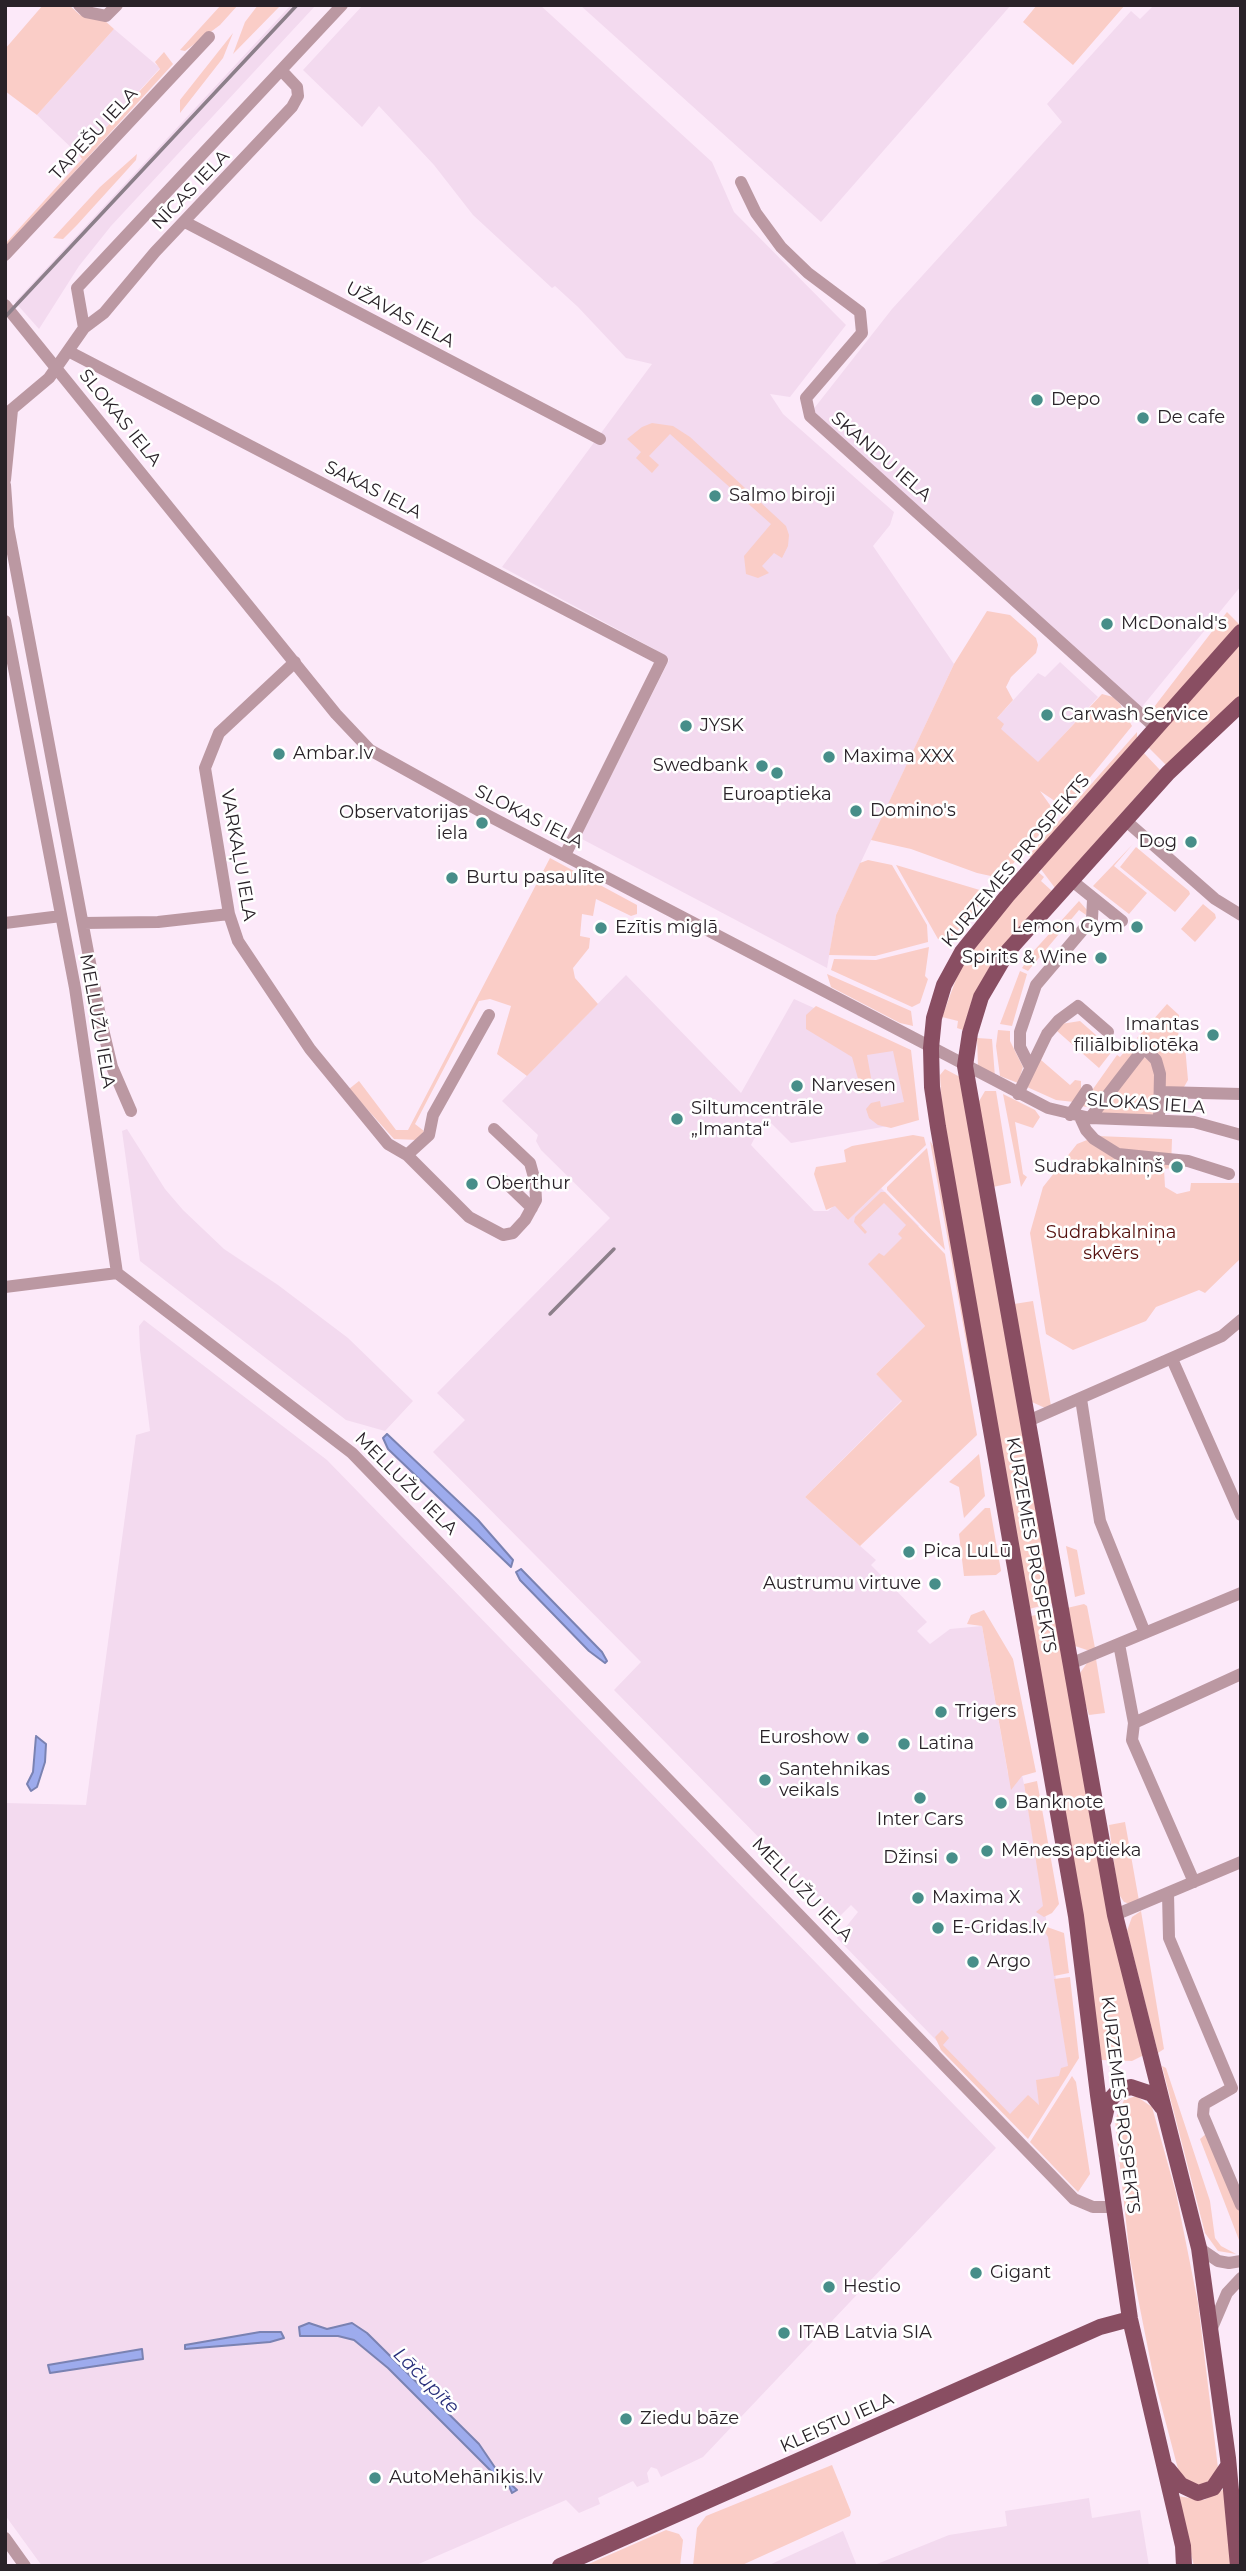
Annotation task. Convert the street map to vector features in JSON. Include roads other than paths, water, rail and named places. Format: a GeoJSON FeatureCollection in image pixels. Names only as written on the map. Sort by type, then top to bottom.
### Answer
{"type":"FeatureCollection","features":[{"type":"Feature","properties":{"kind":"main road","name":"KURZEMES PROSPEKTS"},"geometry":{"type":"LineString","coordinates":[[1184,2566],[1183,2546],[1165,2463],[1130,2319],[1076,1916],[938,1127],[932,1087],[931,1048],[934,1018],[944,985],[962,952],[1007,896],[1241,632]]}},
{"type":"Feature","properties":{"kind":"main road","name":"KURZEMES PROSPEKTS"},"geometry":{"type":"LineString","coordinates":[[1238,2566],[1232,2460],[1199,2248],[1163,2109],[1160,2084],[1138,2010],[1115,1915],[965,1066],[975,1013],[990,977],[1008,951],[1196,744],[1241,705]]}},
{"type":"Feature","properties":{"kind":"main road"},"geometry":{"type":"LineString","coordinates":[[1104,2121],[1108,2102],[1119,2090],[1131,2087],[1152,2094],[1163,2109]]}},
{"type":"Feature","properties":{"kind":"main road","name":"KLEISTU IELA"},"geometry":{"type":"LineString","coordinates":[[560,2566],[1100,2327],[1130,2319]]}},
{"type":"Feature","properties":{"kind":"main road"},"geometry":{"type":"LineString","coordinates":[[1165,2463],[1181,2485],[1198,2493],[1213,2488],[1232,2460]]}},
{"type":"Feature","properties":{"kind":"street"},"geometry":{"type":"LineString","coordinates":[[79,5],[86,12],[106,16],[117,5]]}},
{"type":"Feature","properties":{"kind":"street","name":"NĪCAS IELA"},"geometry":{"type":"LineString","coordinates":[[83,328],[77,288],[342,5]]}},
{"type":"Feature","properties":{"kind":"street","name":"TAPEŠU IELA"},"geometry":{"type":"LineString","coordinates":[[5,255],[209,37]]}},
{"type":"Feature","properties":{"kind":"street","name":"NĪCAS IELA"},"geometry":{"type":"LineString","coordinates":[[58,369],[83,328],[104,313],[155,251],[292,107],[298,96],[297,87],[281,70]]}},
{"type":"Feature","properties":{"kind":"street","name":"SKANDU IELA"},"geometry":{"type":"LineString","coordinates":[[741,182],[756,213],[781,247],[808,273],[860,312],[862,333],[806,398],[810,416],[1156,728]]}},
{"type":"Feature","properties":{"kind":"street","name":"UŽAVAS IELA"},"geometry":{"type":"LineString","coordinates":[[185,222],[600,439]]}},
{"type":"Feature","properties":{"kind":"street","name":"SLOKAS IELA"},"geometry":{"type":"LineString","coordinates":[[5,305],[344,724],[370,750],[1018,1094],[1080,1117],[1194,1122],[1241,1135]]}},
{"type":"Feature","properties":{"kind":"street","name":"SAKAS IELA"},"geometry":{"type":"LineString","coordinates":[[68,351],[662,660],[565,855]]}},
{"type":"Feature","properties":{"kind":"street"},"geometry":{"type":"LineString","coordinates":[[5,480],[9,413],[58,369]]}},
{"type":"Feature","properties":{"kind":"street","name":"MELLUŽU IELA"},"geometry":{"type":"LineString","coordinates":[[5,485],[8,527],[83,923],[112,1067],[131,1111]]}},
{"type":"Feature","properties":{"kind":"street","name":"MELLUŽU IELA"},"geometry":{"type":"LineString","coordinates":[[5,621],[88,1066],[117,1273],[307,1415],[352,1453],[1074,2199],[1093,2207],[1113,2207]]}},
{"type":"Feature","properties":{"kind":"street","name":"VARKAĻU IELA"},"geometry":{"type":"LineString","coordinates":[[295,662],[219,733],[205,768],[229,914],[238,941],[310,1049],[388,1144],[407,1155],[469,1217],[491,1231],[503,1235],[513,1233],[532,1208]]}},
{"type":"Feature","properties":{"kind":"street"},"geometry":{"type":"LineString","coordinates":[[1125,820],[1215,899],[1238,907]]}},
{"type":"Feature","properties":{"kind":"street"},"geometry":{"type":"LineString","coordinates":[[1071,880],[1122,921]]}},
{"type":"Feature","properties":{"kind":"street"},"geometry":{"type":"LineString","coordinates":[[1030,1067],[1020,1047],[1020,1032],[1036,985],[1092,919],[1093,900]]}},
{"type":"Feature","properties":{"kind":"street"},"geometry":{"type":"LineString","coordinates":[[83,923],[159,922],[229,914]]}},
{"type":"Feature","properties":{"kind":"street"},"geometry":{"type":"LineString","coordinates":[[5,923],[61,916]]}},
{"type":"Feature","properties":{"kind":"street"},"geometry":{"type":"LineString","coordinates":[[1018,1094],[1046,1034],[1078,1006],[1108,1032]]}},
{"type":"Feature","properties":{"kind":"street"},"geometry":{"type":"LineString","coordinates":[[407,1155],[429,1135],[433,1115],[489,1015]]}},
{"type":"Feature","properties":{"kind":"street"},"geometry":{"type":"LineString","coordinates":[[1080,1117],[1144,1048],[1156,1060],[1160,1092],[1159,1120]]}},
{"type":"Feature","properties":{"kind":"street"},"geometry":{"type":"LineString","coordinates":[[1087,1090],[1080,1117],[1086,1130],[1094,1139],[1118,1154],[1188,1161],[1229,1174]]}},
{"type":"Feature","properties":{"kind":"street"},"geometry":{"type":"LineString","coordinates":[[1160,1092],[1241,1094]]}},
{"type":"Feature","properties":{"kind":"street"},"geometry":{"type":"LineString","coordinates":[[494,1129],[530,1163],[536,1200],[532,1208],[503,1180]]}},
{"type":"Feature","properties":{"kind":"street"},"geometry":{"type":"LineString","coordinates":[[5,1287],[117,1273]]}},
{"type":"Feature","properties":{"kind":"street"},"geometry":{"type":"LineString","coordinates":[[1028,1421],[1222,1336],[1240,1323]]}},
{"type":"Feature","properties":{"kind":"street"},"geometry":{"type":"LineString","coordinates":[[1172,1359],[1241,1515]]}},
{"type":"Feature","properties":{"kind":"street"},"geometry":{"type":"LineString","coordinates":[[1081,1399],[1100,1521],[1145,1633]]}},
{"type":"Feature","properties":{"kind":"street"},"geometry":{"type":"LineString","coordinates":[[1070,1664],[1241,1593]]}},
{"type":"Feature","properties":{"kind":"street"},"geometry":{"type":"LineString","coordinates":[[1119,1644],[1134,1723],[1132,1740],[1194,1882]]}},
{"type":"Feature","properties":{"kind":"street"},"geometry":{"type":"LineString","coordinates":[[1134,1723],[1241,1674]]}},
{"type":"Feature","properties":{"kind":"street"},"geometry":{"type":"LineString","coordinates":[[1115,1915],[1241,1862]]}},
{"type":"Feature","properties":{"kind":"street"},"geometry":{"type":"LineString","coordinates":[[1168,1893],[1169,1938],[1232,2088],[1203,2104],[1203,2115],[1241,2205]]}},
{"type":"Feature","properties":{"kind":"street"},"geometry":{"type":"LineString","coordinates":[[1199,2248],[1218,2260],[1229,2263],[1241,2261]]}},
{"type":"Feature","properties":{"kind":"street"},"geometry":{"type":"LineString","coordinates":[[1212,2328],[1220,2304],[1241,2278]]}},
{"type":"Feature","properties":{"kind":"street"},"geometry":{"type":"LineString","coordinates":[[5,2538],[25,2566]]}},
{"type":"Feature","properties":{"kind":"water"},"geometry":{"type":"Polygon","coordinates":[[[387,1434],[478,1520],[513,1560],[511,1567],[388,1449],[383,1438],[387,1434]]]}},
{"type":"Feature","properties":{"kind":"water"},"geometry":{"type":"Polygon","coordinates":[[[521,1569],[602,1652],[607,1661],[605,1663],[589,1651],[520,1580],[516,1572],[521,1569]]]}},
{"type":"Feature","properties":{"kind":"water"},"geometry":{"type":"Polygon","coordinates":[[[36,1736],[46,1744],[45,1762],[37,1787],[31,1791],[27,1784],[33,1772],[36,1736]]]}},
{"type":"Feature","properties":{"kind":"water","name":"Lāčupīte"},"geometry":{"type":"Polygon","coordinates":[[[309,2323],[327,2329],[352,2323],[367,2333],[479,2444],[498,2472],[517,2490],[512,2493],[508,2484],[496,2476],[388,2368],[354,2340],[338,2336],[300,2336],[299,2327],[309,2323]]]}},
{"type":"Feature","properties":{"kind":"water"},"geometry":{"type":"Polygon","coordinates":[[[260,2332],[281,2332],[284,2338],[270,2342],[185,2349],[185,2345],[260,2332]]]}},
{"type":"Feature","properties":{"kind":"water"},"geometry":{"type":"Polygon","coordinates":[[[142,2349],[143,2359],[50,2373],[48,2365],[142,2349]]]}},
{"type":"Feature","properties":{"kind":"railway"},"geometry":{"type":"LineString","coordinates":[[5,317],[297,5]]}},
{"type":"Feature","properties":{"kind":"railway"},"geometry":{"type":"LineString","coordinates":[[550,1314],[614,1249]]}},
{"type":"Feature","properties":{"kind":"place","name":"Depo"},"geometry":{"type":"Point","coordinates":[1037,400]}},
{"type":"Feature","properties":{"kind":"place","name":"De cafe"},"geometry":{"type":"Point","coordinates":[1143,418]}},
{"type":"Feature","properties":{"kind":"place","name":"Salmo biroji"},"geometry":{"type":"Point","coordinates":[715,496]}},
{"type":"Feature","properties":{"kind":"place","name":"McDonald's"},"geometry":{"type":"Point","coordinates":[1107,624]}},
{"type":"Feature","properties":{"kind":"place","name":"Carwash Service"},"geometry":{"type":"Point","coordinates":[1047,715]}},
{"type":"Feature","properties":{"kind":"place","name":"JYSK"},"geometry":{"type":"Point","coordinates":[686,726]}},
{"type":"Feature","properties":{"kind":"place","name":"Ambar.lv"},"geometry":{"type":"Point","coordinates":[279,754]}},
{"type":"Feature","properties":{"kind":"place","name":"Maxima XXX"},"geometry":{"type":"Point","coordinates":[829,757]}},
{"type":"Feature","properties":{"kind":"place","name":"Swedbank"},"geometry":{"type":"Point","coordinates":[762,766]}},
{"type":"Feature","properties":{"kind":"place","name":"Euroaptieka"},"geometry":{"type":"Point","coordinates":[777,773]}},
{"type":"Feature","properties":{"kind":"place","name":"Domino's"},"geometry":{"type":"Point","coordinates":[856,811]}},
{"type":"Feature","properties":{"kind":"place","name":"Observatorijas iela"},"geometry":{"type":"Point","coordinates":[482,823]}},
{"type":"Feature","properties":{"kind":"place","name":"Dog"},"geometry":{"type":"Point","coordinates":[1191,842]}},
{"type":"Feature","properties":{"kind":"place","name":"Burtu pasaulīte"},"geometry":{"type":"Point","coordinates":[452,878]}},
{"type":"Feature","properties":{"kind":"place","name":"Lemon Gym"},"geometry":{"type":"Point","coordinates":[1137,927]}},
{"type":"Feature","properties":{"kind":"place","name":"Ezītis miglā"},"geometry":{"type":"Point","coordinates":[601,928]}},
{"type":"Feature","properties":{"kind":"place","name":"Spirits & Wine"},"geometry":{"type":"Point","coordinates":[1101,958]}},
{"type":"Feature","properties":{"kind":"place","name":"Imantas filiālbibliotēka"},"geometry":{"type":"Point","coordinates":[1213,1035]}},
{"type":"Feature","properties":{"kind":"place","name":"Narvesen"},"geometry":{"type":"Point","coordinates":[797,1086]}},
{"type":"Feature","properties":{"kind":"place","name":"Siltumcentrāle „Imanta“"},"geometry":{"type":"Point","coordinates":[677,1119]}},
{"type":"Feature","properties":{"kind":"place","name":"Sudrabkalniņš"},"geometry":{"type":"Point","coordinates":[1177,1167]}},
{"type":"Feature","properties":{"kind":"place","name":"Oberthur"},"geometry":{"type":"Point","coordinates":[472,1184]}},
{"type":"Feature","properties":{"kind":"place","name":"Pica LuLū"},"geometry":{"type":"Point","coordinates":[909,1552]}},
{"type":"Feature","properties":{"kind":"place","name":"Austrumu virtuve"},"geometry":{"type":"Point","coordinates":[935,1584]}},
{"type":"Feature","properties":{"kind":"place","name":"Trigers"},"geometry":{"type":"Point","coordinates":[941,1712]}},
{"type":"Feature","properties":{"kind":"place","name":"Euroshow"},"geometry":{"type":"Point","coordinates":[863,1738]}},
{"type":"Feature","properties":{"kind":"place","name":"Latina"},"geometry":{"type":"Point","coordinates":[904,1744]}},
{"type":"Feature","properties":{"kind":"place","name":"Santehnikas veikals"},"geometry":{"type":"Point","coordinates":[765,1780]}},
{"type":"Feature","properties":{"kind":"place","name":"Inter Cars"},"geometry":{"type":"Point","coordinates":[920,1798]}},
{"type":"Feature","properties":{"kind":"place","name":"Banknote"},"geometry":{"type":"Point","coordinates":[1001,1803]}},
{"type":"Feature","properties":{"kind":"place","name":"Mēness aptieka"},"geometry":{"type":"Point","coordinates":[987,1851]}},
{"type":"Feature","properties":{"kind":"place","name":"Džinsi"},"geometry":{"type":"Point","coordinates":[952,1858]}},
{"type":"Feature","properties":{"kind":"place","name":"Maxima X"},"geometry":{"type":"Point","coordinates":[918,1898]}},
{"type":"Feature","properties":{"kind":"place","name":"E-Gridas.lv"},"geometry":{"type":"Point","coordinates":[938,1928]}},
{"type":"Feature","properties":{"kind":"place","name":"Argo"},"geometry":{"type":"Point","coordinates":[973,1962]}},
{"type":"Feature","properties":{"kind":"place","name":"Gigant"},"geometry":{"type":"Point","coordinates":[976,2273]}},
{"type":"Feature","properties":{"kind":"place","name":"Hestio"},"geometry":{"type":"Point","coordinates":[829,2287]}},
{"type":"Feature","properties":{"kind":"place","name":"ITAB Latvia SIA"},"geometry":{"type":"Point","coordinates":[784,2333]}},
{"type":"Feature","properties":{"kind":"place","name":"Ziedu bāze"},"geometry":{"type":"Point","coordinates":[626,2419]}},
{"type":"Feature","properties":{"kind":"place","name":"AutoMehāniķis.lv"},"geometry":{"type":"Point","coordinates":[375,2478]}},
{"type":"Feature","properties":{"kind":"park label","name":"Sudrabkalniņa skvērs"},"geometry":{"type":"Point","coordinates":[1111,1243]}}]}
